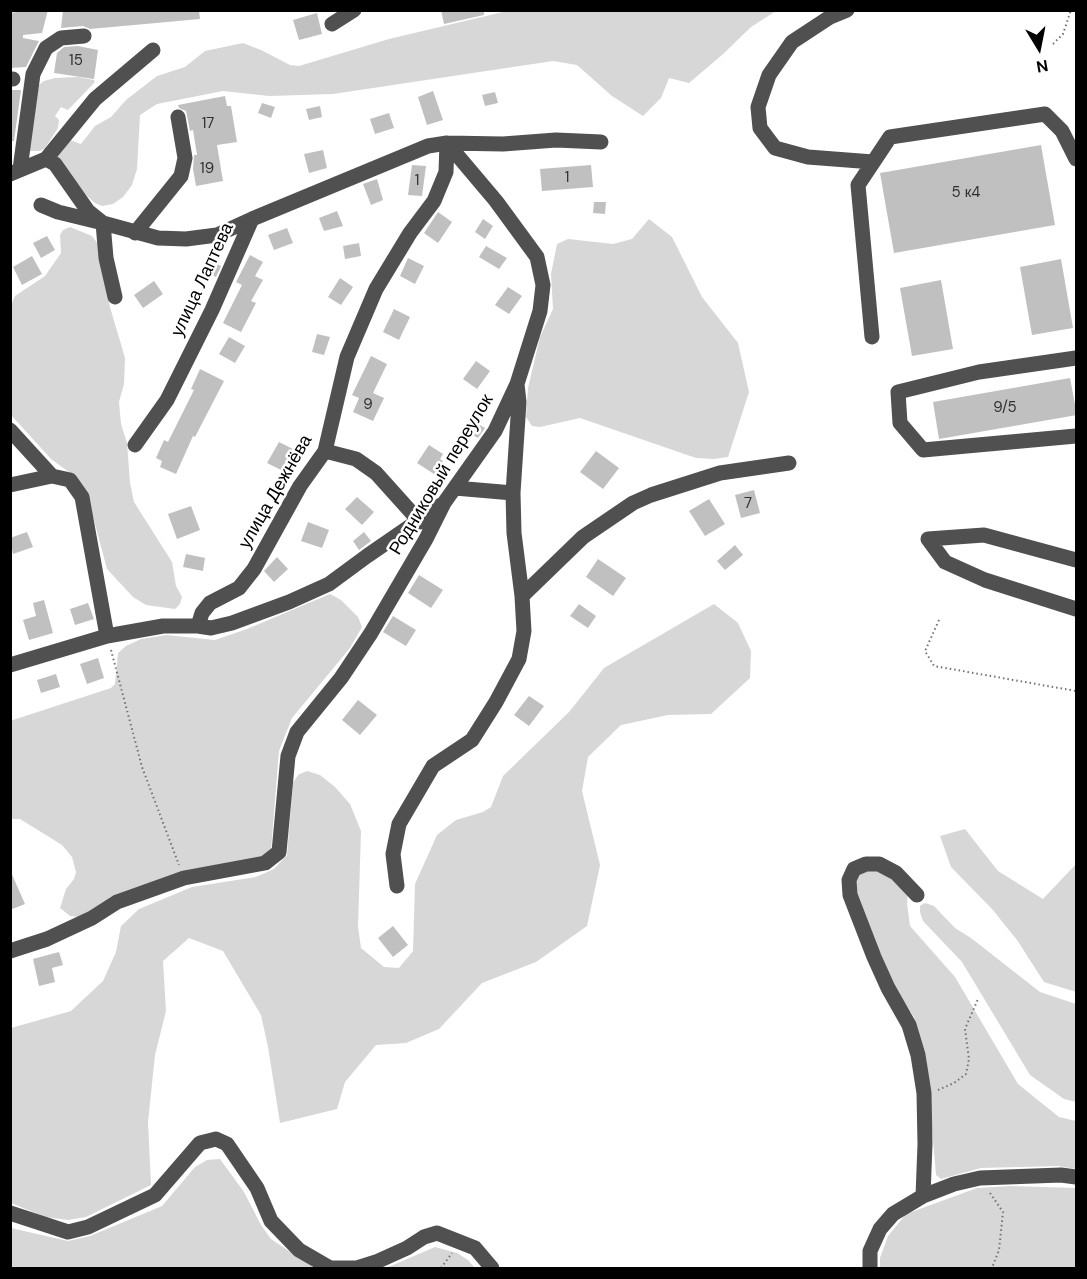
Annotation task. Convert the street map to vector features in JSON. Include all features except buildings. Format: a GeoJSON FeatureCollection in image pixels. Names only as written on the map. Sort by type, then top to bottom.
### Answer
{"type":"FeatureCollection","features":[{"type":"Feature","properties":{"kind":"street"},"geometry":{"type":"LineString","coordinates":[[332,24],[354,10]]}},
{"type":"Feature","properties":{"kind":"street"},"geometry":{"type":"LineString","coordinates":[[847,10],[830,17],[792,42],[769,75],[758,107],[760,128],[775,148],[808,157],[873,162]]}},
{"type":"Feature","properties":{"kind":"street"},"geometry":{"type":"LineString","coordinates":[[15,172],[33,74],[46,48],[61,38],[84,36]]}},
{"type":"Feature","properties":{"kind":"street"},"geometry":{"type":"LineString","coordinates":[[15,172],[46,159],[95,99],[153,50]]}},
{"type":"Feature","properties":{"kind":"street"},"geometry":{"type":"LineString","coordinates":[[872,337],[858,185],[890,137],[1045,114],[1062,131],[1077,159]]}},
{"type":"Feature","properties":{"kind":"street"},"geometry":{"type":"LineString","coordinates":[[135,233],[181,176],[185,158],[178,117]]}},
{"type":"Feature","properties":{"kind":"street","name":"улица Лаптева"},"geometry":{"type":"LineString","coordinates":[[135,444],[167,400],[212,310],[252,219],[418,150],[447,143],[503,144],[556,140],[601,142]]}},
{"type":"Feature","properties":{"kind":"street","name":"Родниковый переулок"},"geometry":{"type":"LineString","coordinates":[[10,951],[47,939],[92,918],[117,902],[184,878],[265,863],[279,852],[288,756],[297,732],[341,678],[426,539],[444,503],[495,431],[517,384],[540,311],[543,285],[537,257],[496,201],[447,143]]}},
{"type":"Feature","properties":{"kind":"street","name":"улица Дежнёва"},"geometry":{"type":"LineString","coordinates":[[198,626],[202,613],[210,603],[239,588],[254,570],[300,486],[326,451],[347,357],[376,289],[410,233],[434,201],[446,172],[447,143]]}},
{"type":"Feature","properties":{"kind":"street"},"geometry":{"type":"LineString","coordinates":[[46,159],[55,164],[88,211],[103,223],[106,258],[115,297]]}},
{"type":"Feature","properties":{"kind":"street"},"geometry":{"type":"LineString","coordinates":[[41,205],[58,212],[158,238],[197,238],[217,235],[252,219]]}},
{"type":"Feature","properties":{"kind":"street"},"geometry":{"type":"LineString","coordinates":[[1077,358],[979,372],[898,392],[900,423],[923,450],[1077,436]]}},
{"type":"Feature","properties":{"kind":"street"},"geometry":{"type":"LineString","coordinates":[[396,886],[393,855],[399,824],[433,766],[472,740],[519,659],[524,631],[514,533],[513,493],[519,402],[517,384]]}},
{"type":"Feature","properties":{"kind":"street"},"geometry":{"type":"LineString","coordinates":[[10,430],[52,476]]}},
{"type":"Feature","properties":{"kind":"street"},"geometry":{"type":"LineString","coordinates":[[326,451],[356,459],[376,473],[420,522]]}},
{"type":"Feature","properties":{"kind":"street"},"geometry":{"type":"LineString","coordinates":[[522,596],[583,537],[633,503],[720,473],[789,463]]}},
{"type":"Feature","properties":{"kind":"street"},"geometry":{"type":"LineString","coordinates":[[10,485],[52,476],[70,480],[82,497],[107,636]]}},
{"type":"Feature","properties":{"kind":"street"},"geometry":{"type":"LineString","coordinates":[[456,488],[513,493]]}},
{"type":"Feature","properties":{"kind":"street"},"geometry":{"type":"LineString","coordinates":[[10,665],[107,636],[163,626],[211,628],[232,623],[289,602],[329,584],[444,503]]}},
{"type":"Feature","properties":{"kind":"street"},"geometry":{"type":"LineString","coordinates":[[1077,560],[984,535],[928,539],[945,562],[985,580],[1077,609]]}},
{"type":"Feature","properties":{"kind":"street"},"geometry":{"type":"LineString","coordinates":[[917,895],[896,873],[879,864],[866,864],[854,869],[849,880],[850,895],[874,957],[909,1025],[918,1055],[924,1093],[923,1196]]}},
{"type":"Feature","properties":{"kind":"street"},"geometry":{"type":"LineString","coordinates":[[10,1213],[68,1232],[88,1227],[155,1195],[200,1143],[216,1139],[227,1144],[257,1188],[271,1221],[299,1250],[330,1268],[357,1268],[376,1262],[408,1248],[424,1237],[437,1233],[475,1248],[492,1269]]}},
{"type":"Feature","properties":{"kind":"street"},"geometry":{"type":"LineString","coordinates":[[870,1269],[870,1251],[880,1229],[893,1214],[923,1196],[954,1184],[980,1178],[1060,1175],[1077,1177]]}},
{"type":"Feature","properties":{"kind":"path"},"geometry":{"type":"LineString","coordinates":[[1053,44],[1063,34],[1071,10]]}},
{"type":"Feature","properties":{"kind":"path"},"geometry":{"type":"LineString","coordinates":[[939,620],[925,651],[934,666],[1077,691]]}},
{"type":"Feature","properties":{"kind":"path"},"geometry":{"type":"LineString","coordinates":[[107,636],[142,767],[184,878]]}},
{"type":"Feature","properties":{"kind":"path"},"geometry":{"type":"LineString","coordinates":[[924,1093],[940,1089],[966,1074],[969,1059],[965,1029],[978,999]]}},
{"type":"Feature","properties":{"kind":"path"},"geometry":{"type":"LineString","coordinates":[[980,1178],[1003,1212],[999,1250],[992,1269]]}},
{"type":"Feature","properties":{"kind":"shaded area"},"geometry":{"type":"Polygon","coordinates":[[[507,11],[776,11],[751,27],[689,83],[669,78],[661,98],[643,116],[612,96],[577,65],[553,61],[333,94],[269,96],[223,91],[157,104],[140,115],[137,169],[132,185],[123,197],[113,204],[102,206],[95,203],[57,158],[70,140],[81,144],[95,126],[111,117],[126,100],[157,76],[185,67],[205,51],[243,43],[290,65],[299,66],[389,39],[507,11]]]}},
{"type":"Feature","properties":{"kind":"shaded area"},"geometry":{"type":"Polygon","coordinates":[[[78,77],[95,82],[68,110],[61,107],[55,116],[59,120],[58,128],[45,148],[40,151],[28,151],[39,85],[55,78],[78,77]]]}},
{"type":"Feature","properties":{"kind":"shaded area"},"geometry":{"type":"Polygon","coordinates":[[[649,219],[672,237],[702,297],[738,343],[749,392],[728,457],[696,458],[580,418],[540,427],[532,426],[526,417],[528,388],[540,337],[553,309],[551,274],[557,244],[568,239],[613,244],[632,239],[649,219]]]}},
{"type":"Feature","properties":{"kind":"shaded area"},"geometry":{"type":"Polygon","coordinates":[[[70,227],[92,236],[98,244],[110,307],[125,358],[124,384],[119,402],[121,424],[127,443],[134,502],[172,562],[176,586],[182,597],[175,609],[146,605],[133,597],[107,569],[87,494],[73,475],[51,459],[11,415],[11,305],[15,296],[45,276],[61,253],[60,235],[63,230],[70,227]]]}},
{"type":"Feature","properties":{"kind":"shaded area"},"geometry":{"type":"Polygon","coordinates":[[[330,594],[341,600],[358,617],[362,627],[350,648],[292,718],[279,751],[271,850],[263,858],[78,917],[70,916],[60,908],[66,889],[74,879],[76,872],[72,857],[62,845],[20,819],[11,819],[10,721],[111,688],[115,684],[118,653],[126,646],[141,639],[166,635],[215,640],[330,594]]]}},
{"type":"Feature","properties":{"kind":"shaded area"},"geometry":{"type":"Polygon","coordinates":[[[714,604],[738,623],[751,651],[750,678],[711,714],[668,715],[621,725],[588,757],[582,791],[600,865],[587,926],[536,962],[482,983],[439,1029],[406,1043],[376,1045],[345,1082],[337,1109],[280,1123],[261,1015],[223,951],[189,938],[163,961],[166,1011],[155,1055],[148,1122],[151,1185],[86,1217],[68,1220],[45,1217],[11,1203],[11,1028],[71,1011],[103,981],[116,952],[121,926],[139,909],[192,887],[256,877],[274,869],[287,855],[293,783],[298,775],[307,771],[320,775],[335,787],[350,804],[361,831],[358,927],[361,948],[384,967],[399,968],[413,951],[415,884],[437,835],[456,820],[483,812],[491,807],[503,776],[569,712],[604,668],[714,604]]]}},
{"type":"Feature","properties":{"kind":"shaded area"},"geometry":{"type":"Polygon","coordinates":[[[965,829],[998,871],[1043,899],[1076,864],[1076,992],[1044,982],[1017,940],[992,909],[951,867],[940,836],[965,829]]]}},
{"type":"Feature","properties":{"kind":"shaded area"},"geometry":{"type":"Polygon","coordinates":[[[868,868],[895,877],[908,893],[910,926],[955,977],[1018,1084],[1059,1117],[1076,1121],[1076,1169],[1058,1166],[981,1168],[941,1179],[936,1175],[926,1057],[914,1017],[894,986],[855,893],[857,872],[868,868]]]}},
{"type":"Feature","properties":{"kind":"shaded area"},"geometry":{"type":"Polygon","coordinates":[[[925,903],[934,906],[955,928],[1040,992],[1076,1004],[1076,1102],[1064,1099],[1030,1075],[962,962],[923,921],[920,906],[925,903]]]}},
{"type":"Feature","properties":{"kind":"shaded area"},"geometry":{"type":"Polygon","coordinates":[[[220,1159],[244,1192],[271,1239],[314,1268],[11,1268],[11,1228],[68,1241],[90,1236],[162,1206],[195,1167],[207,1160],[220,1159]]]}},
{"type":"Feature","properties":{"kind":"shaded area"},"geometry":{"type":"Polygon","coordinates":[[[1011,1186],[1076,1188],[1076,1268],[880,1268],[880,1258],[888,1236],[906,1214],[977,1188],[1011,1186]]]}},
{"type":"Feature","properties":{"kind":"shaded area"},"geometry":{"type":"Polygon","coordinates":[[[435,1247],[457,1253],[475,1268],[386,1268],[435,1247]]]}}]}
